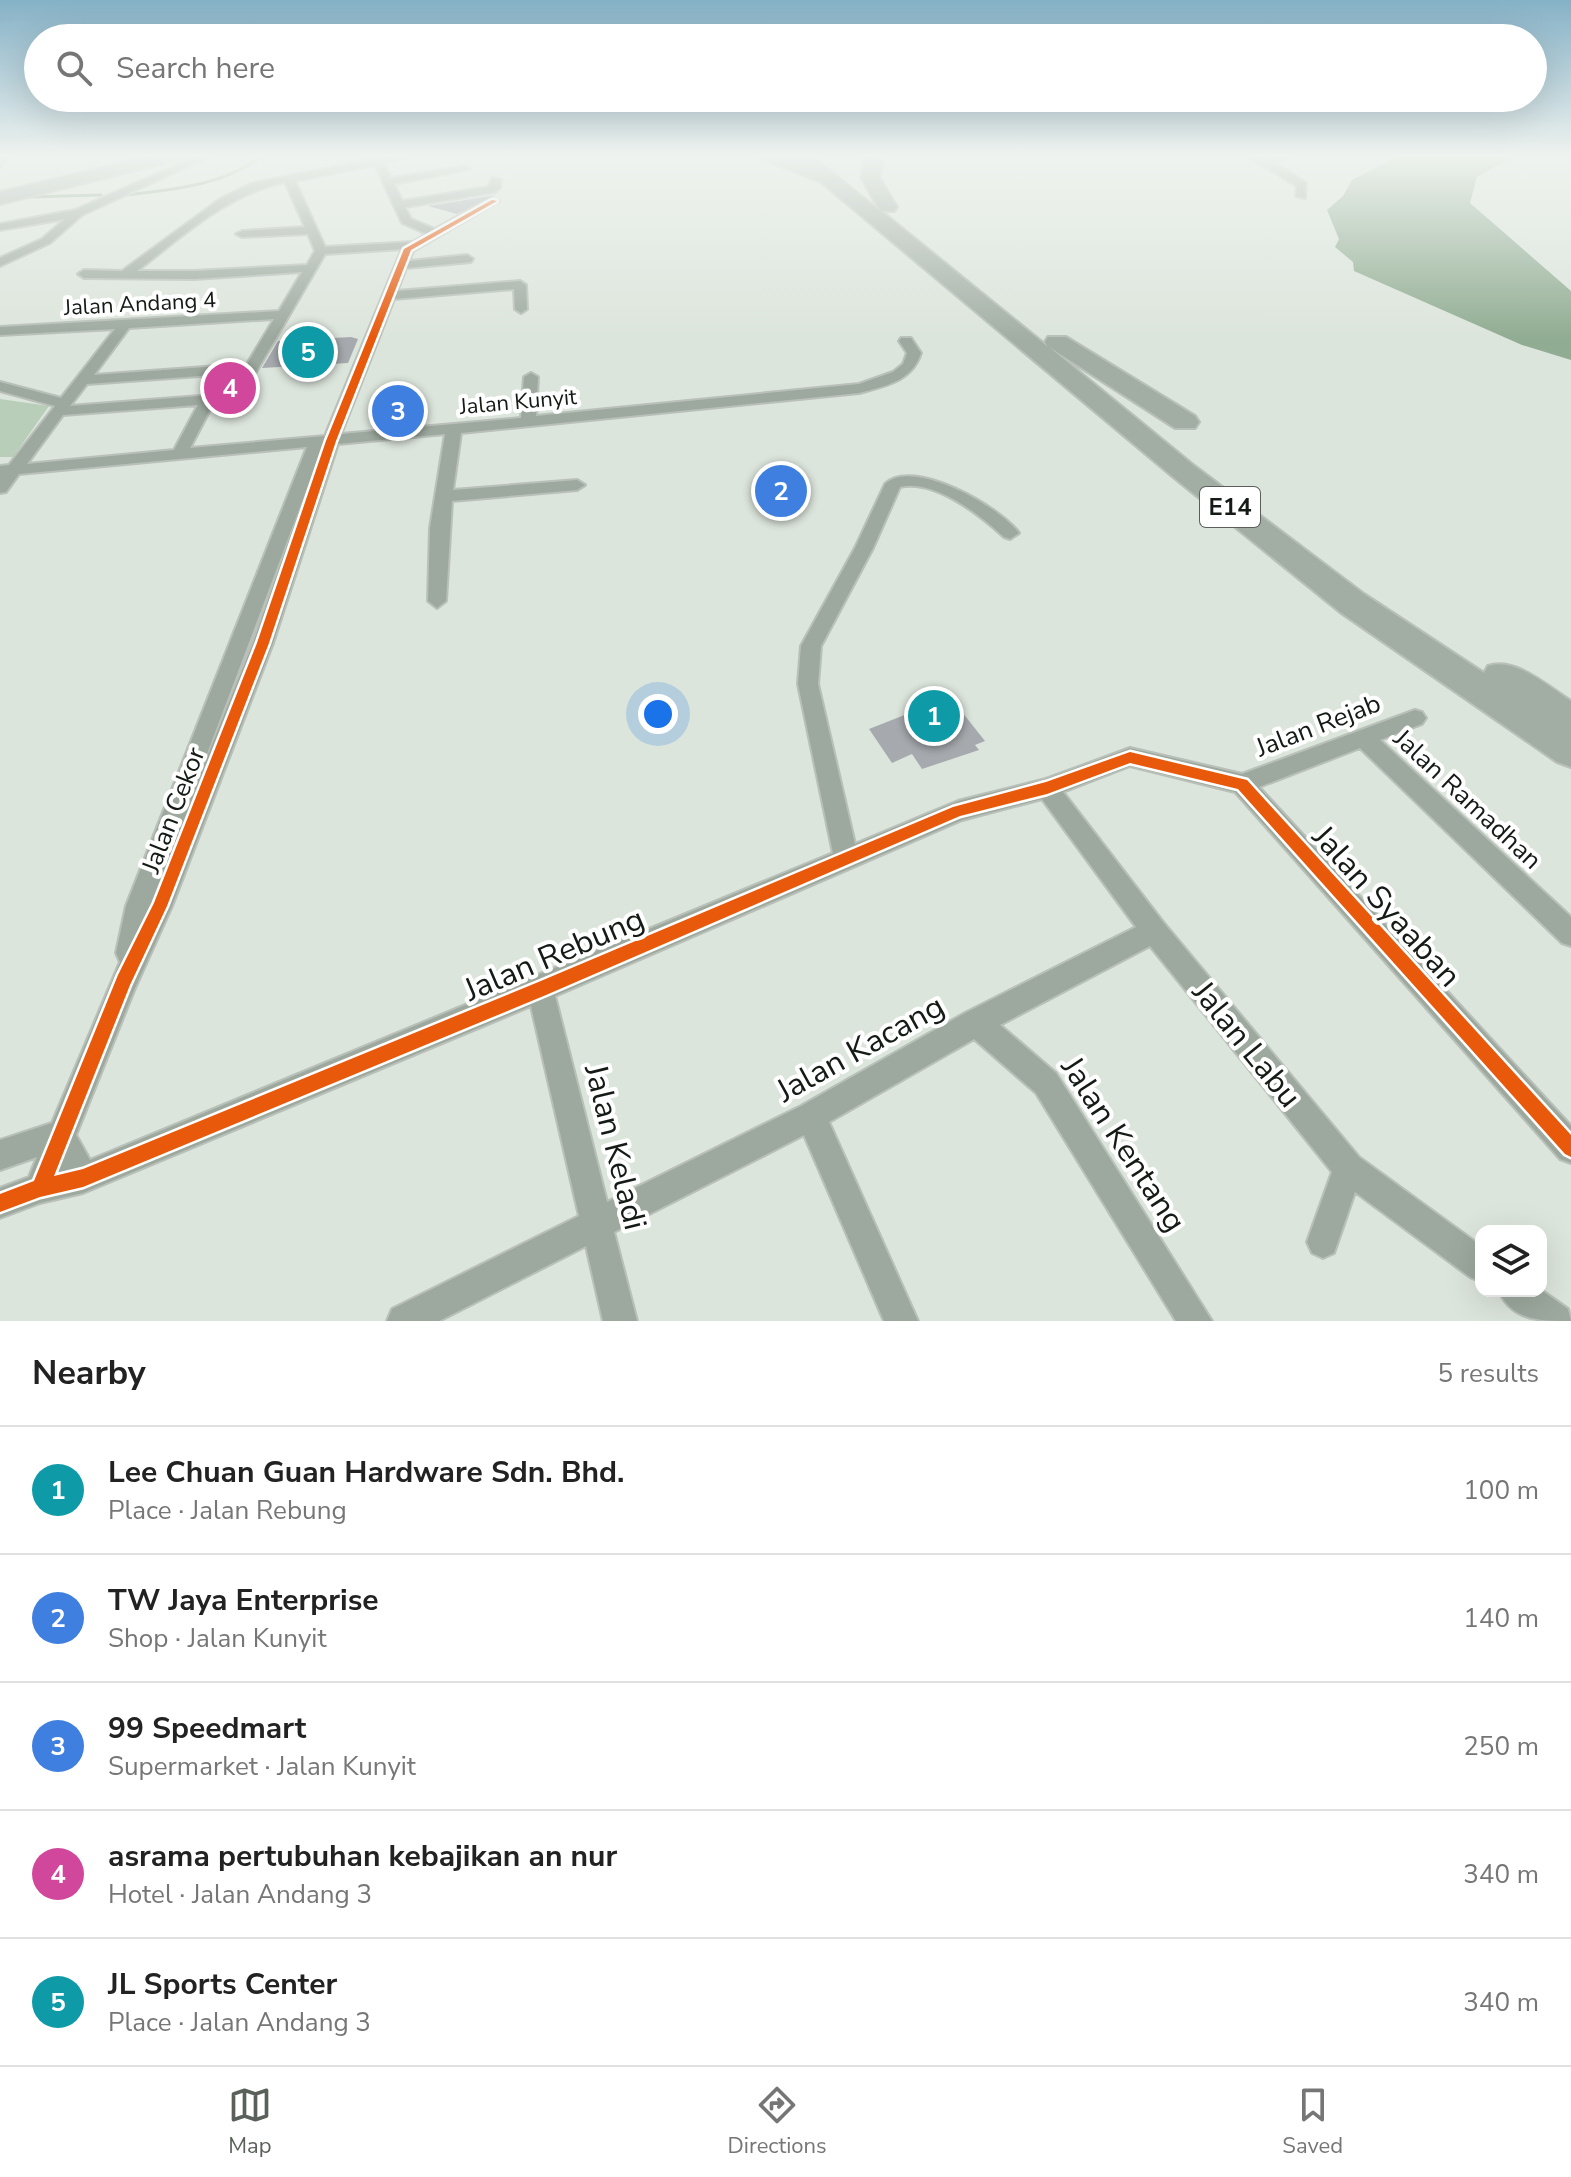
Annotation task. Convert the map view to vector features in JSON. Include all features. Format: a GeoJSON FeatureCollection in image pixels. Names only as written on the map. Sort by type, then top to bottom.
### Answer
{"type":"FeatureCollection","features":[{"type":"Feature","properties":{"kind":"highway","name":"E14"},"geometry":{"type":"LineString","coordinates":[[874,217],[1182,470],[1352,603],[1571,751]]}},
{"type":"Feature","properties":{"kind":"highway","name":"E14"},"geometry":{"type":"LineString","coordinates":[[899,217],[1206,465],[1345,570],[1571,720]]}},
{"type":"Feature","properties":{"kind":"highway"},"geometry":{"type":"LineString","coordinates":[[1056,341],[1185,422]]}},
{"type":"Feature","properties":{"kind":"street"},"geometry":{"type":"LineString","coordinates":[[0,227],[58,217]]}},
{"type":"Feature","properties":{"kind":"street"},"geometry":{"type":"LineString","coordinates":[[0,262],[46,241],[74,217]]}},
{"type":"Feature","properties":{"kind":"street"},"geometry":{"type":"LineString","coordinates":[[125,274],[203,217]]}},
{"type":"Feature","properties":{"kind":"street"},"geometry":{"type":"LineString","coordinates":[[306,217],[321,251]]}},
{"type":"Feature","properties":{"kind":"street"},"geometry":{"type":"LineString","coordinates":[[405,217],[409,224],[434,233]]}},
{"type":"Feature","properties":{"kind":"street","name":"Jalan Cekor"},"geometry":{"type":"LineString","coordinates":[[124,981],[138,906],[316,452],[408,249],[457,217]]}},
{"type":"Feature","properties":{"kind":"street"},"geometry":{"type":"LineString","coordinates":[[242,234],[312,230]]}},
{"type":"Feature","properties":{"kind":"street"},"geometry":{"type":"LineString","coordinates":[[321,251],[414,245]]}},
{"type":"Feature","properties":{"kind":"street"},"geometry":{"type":"LineString","coordinates":[[0,386],[61,408],[230,398],[237,393],[321,251]]}},
{"type":"Feature","properties":{"kind":"street"},"geometry":{"type":"LineString","coordinates":[[402,265],[467,259]]}},
{"type":"Feature","properties":{"kind":"street"},"geometry":{"type":"LineString","coordinates":[[84,274],[311,268]]}},
{"type":"Feature","properties":{"kind":"street"},"geometry":{"type":"LineString","coordinates":[[389,296],[520,285],[521,309]]}},
{"type":"Feature","properties":{"kind":"street","name":"Jalan Andang 4"},"geometry":{"type":"LineString","coordinates":[[0,331],[283,315]]}},
{"type":"Feature","properties":{"kind":"street"},"geometry":{"type":"LineString","coordinates":[[4,478],[125,324]]}},
{"type":"Feature","properties":{"kind":"street","name":"Jalan Kunyit"},"geometry":{"type":"LineString","coordinates":[[4,478],[179,455],[316,452],[454,429],[873,386],[898,377],[915,362],[914,353],[906,341]]}},
{"type":"Feature","properties":{"kind":"street"},"geometry":{"type":"LineString","coordinates":[[82,380],[252,368]]}},
{"type":"Feature","properties":{"kind":"street"},"geometry":{"type":"LineString","coordinates":[[528,422],[531,377]]}},
{"type":"Feature","properties":{"kind":"street"},"geometry":{"type":"LineString","coordinates":[[179,455],[208,400]]}},
{"type":"Feature","properties":{"kind":"street"},"geometry":{"type":"LineString","coordinates":[[437,601],[439,528],[454,429]]}},
{"type":"Feature","properties":{"kind":"street"},"geometry":{"type":"LineString","coordinates":[[4,478],[283,456],[300,462],[316,452]]}},
{"type":"Feature","properties":{"kind":"street","name":"Jalan Cekor"},"geometry":{"type":"LineString","coordinates":[[40,1188],[124,981],[160,906],[263,643],[316,452]]}},
{"type":"Feature","properties":{"kind":"street"},"geometry":{"type":"LineString","coordinates":[[846,858],[808,684],[811,646],[864,548],[893,484],[911,478],[933,485],[1010,533]]}},
{"type":"Feature","properties":{"kind":"street"},"geometry":{"type":"LineString","coordinates":[[444,496],[577,485]]}},
{"type":"Feature","properties":{"kind":"street","name":"Jalan Rejab"},"geometry":{"type":"LineString","coordinates":[[1242,784],[1415,718]]}},
{"type":"Feature","properties":{"kind":"street","name":"Jalan Ramadhan"},"geometry":{"type":"LineString","coordinates":[[1362,737],[1571,934]]}},
{"type":"Feature","properties":{"kind":"street","name":"Jalan Rebung"},"geometry":{"type":"LineString","coordinates":[[0,1203],[40,1188],[83,1178],[540,989],[958,811],[1047,788],[1130,757],[1242,784]]}},
{"type":"Feature","properties":{"kind":"street","name":"Jalan Syaaban"},"geometry":{"type":"LineString","coordinates":[[1242,784],[1571,1148]]}},
{"type":"Feature","properties":{"kind":"street","name":"Jalan Labu"},"geometry":{"type":"LineString","coordinates":[[1047,788],[1154,931],[1348,1168],[1475,1262]]}},
{"type":"Feature","properties":{"kind":"street","name":"Jalan Kacang"},"geometry":{"type":"LineString","coordinates":[[404,1321],[811,1116],[975,1023],[1154,931]]}},
{"type":"Feature","properties":{"kind":"street","name":"Jalan Keladi"},"geometry":{"type":"LineString","coordinates":[[540,989],[620,1321]]}},
{"type":"Feature","properties":{"kind":"street","name":"Jalan Kentang"},"geometry":{"type":"LineString","coordinates":[[975,1023],[1046,1083],[1195,1321]]}},
{"type":"Feature","properties":{"kind":"street"},"geometry":{"type":"LineString","coordinates":[[811,1116],[901,1321]]}},
{"type":"Feature","properties":{"kind":"street"},"geometry":{"type":"LineString","coordinates":[[0,1155],[60,1135],[83,1178]]}},
{"type":"Feature","properties":{"kind":"street"},"geometry":{"type":"LineString","coordinates":[[1323,1242],[1348,1168]]}},
{"type":"Feature","properties":{"kind":"street"},"geometry":{"type":"LineString","coordinates":[[1523,1297],[1556,1321]]}},
{"type":"Feature","properties":{"kind":"shaded area"},"geometry":{"type":"Polygon","coordinates":[[[1330,217],[1486,217],[1571,291],[1571,360],[1522,345],[1354,271],[1353,262],[1335,247],[1339,239],[1330,217]]]}},
{"type":"Feature","properties":{"kind":"shaded area"},"geometry":{"type":"Polygon","coordinates":[[[0,399],[49,406],[13,457],[0,457],[0,399]]]}},
{"type":"Feature","properties":{"kind":"building"},"geometry":{"type":"Polygon","coordinates":[[[358,339],[348,363],[262,368],[278,341],[358,339]]]}},
{"type":"Feature","properties":{"kind":"building"},"geometry":{"type":"Polygon","coordinates":[[[950,697],[985,741],[975,745],[979,750],[922,769],[912,754],[892,763],[869,729],[950,697]]]}},
{"type":"Feature","properties":{"kind":"cycle path"},"geometry":{"type":"LineString","coordinates":[[40,1188],[124,981],[160,906],[263,643],[331,441],[408,249],[466,217]]}},
{"type":"Feature","properties":{"kind":"cycle path"},"geometry":{"type":"LineString","coordinates":[[0,1203],[40,1188],[83,1178],[540,989],[958,811],[1047,788],[1130,757],[1242,784],[1571,1148]]}},
{"type":"Feature","properties":{"kind":"place","name":"JL Sports Center"},"geometry":{"type":"Point","coordinates":[308,352]}},
{"type":"Feature","properties":{"kind":"place","name":"asrama pertubuhan kebajikan an nur"},"geometry":{"type":"Point","coordinates":[230,388]}},
{"type":"Feature","properties":{"kind":"place","name":"99 Speedmart"},"geometry":{"type":"Point","coordinates":[398,411]}},
{"type":"Feature","properties":{"kind":"place","name":"TW Jaya Enterprise"},"geometry":{"type":"Point","coordinates":[781,491]}},
{"type":"Feature","properties":{"kind":"place","name":"Lee Chuan Guan Hardware Sdn. Bhd."},"geometry":{"type":"Point","coordinates":[934,716]}}]}
